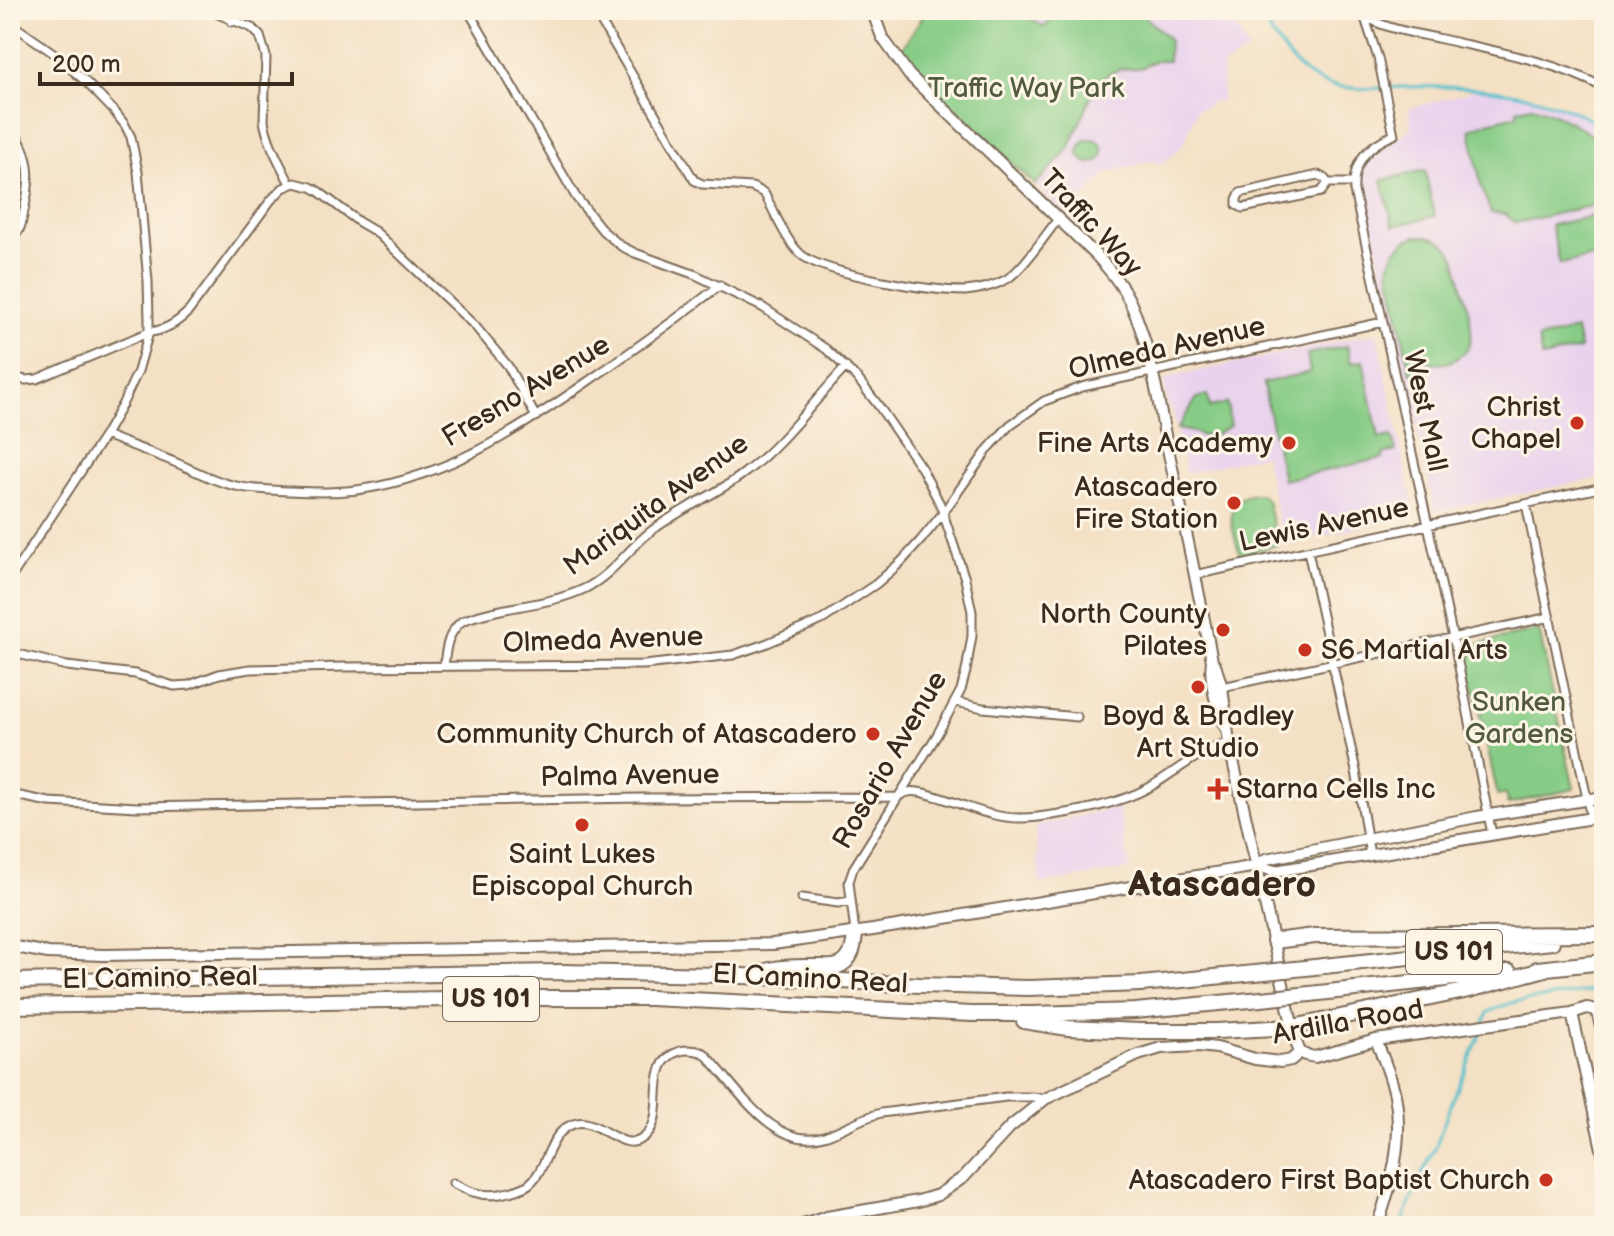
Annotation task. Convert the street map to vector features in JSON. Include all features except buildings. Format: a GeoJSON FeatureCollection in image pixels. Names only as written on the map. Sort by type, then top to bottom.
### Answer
{"type":"FeatureCollection","features":[{"type":"Feature","properties":{"kind":"highway"},"geometry":{"type":"LineString","coordinates":[[749,976],[775,968],[836,967],[851,955],[855,933]]}},
{"type":"Feature","properties":{"kind":"highway"},"geometry":{"type":"LineString","coordinates":[[1274,941],[1328,936],[1604,935]]}},
{"type":"Feature","properties":{"kind":"highway","name":"El Camino Real"},"geometry":{"type":"LineString","coordinates":[[10,981],[562,972],[749,976],[1029,988],[1141,984],[1604,935]]}},
{"type":"Feature","properties":{"kind":"highway","name":"El Camino Real"},"geometry":{"type":"LineString","coordinates":[[10,1006],[650,998],[972,1014],[1063,1014],[1190,1007],[1604,962]]}},
{"type":"Feature","properties":{"kind":"highway"},"geometry":{"type":"LineString","coordinates":[[972,1014],[1068,1028],[1178,1031],[1293,1027],[1469,990],[1545,969]]}},
{"type":"Feature","properties":{"kind":"street"},"geometry":{"type":"LineString","coordinates":[[208,10],[256,31],[264,44],[265,130],[290,184]]}},
{"type":"Feature","properties":{"kind":"street"},"geometry":{"type":"LineString","coordinates":[[232,22],[239,10]]}},
{"type":"Feature","properties":{"kind":"street","name":"Rosario Avenue"},"geometry":{"type":"LineString","coordinates":[[468,10],[576,197],[603,231],[635,253],[720,285],[762,307],[826,349],[846,367],[901,437],[922,469],[943,513],[965,579],[972,612],[969,659],[956,702],[853,869],[849,882],[855,933]]}},
{"type":"Feature","properties":{"kind":"street"},"geometry":{"type":"LineString","coordinates":[[594,10],[694,180],[702,184],[752,187],[764,193],[797,251],[816,264],[932,288],[979,289],[999,283],[1016,273],[1059,218]]}},
{"type":"Feature","properties":{"kind":"street","name":"Traffic Way"},"geometry":{"type":"LineString","coordinates":[[872,10],[882,37],[909,75],[1059,218],[1106,266],[1123,289],[1140,326],[1151,372],[1212,661],[1222,687],[1228,719],[1226,728]]}},
{"type":"Feature","properties":{"kind":"street"},"geometry":{"type":"LineString","coordinates":[[1355,10],[1379,24],[1398,30],[1542,63],[1604,88]]}},
{"type":"Feature","properties":{"kind":"street"},"geometry":{"type":"LineString","coordinates":[[1328,183],[1354,183],[1357,166],[1365,152],[1394,135],[1366,14]]}},
{"type":"Feature","properties":{"kind":"street"},"geometry":{"type":"LineString","coordinates":[[10,23],[52,52],[84,80],[114,111],[131,137],[138,172],[148,281],[149,332],[138,371],[105,435],[10,579]]}},
{"type":"Feature","properties":{"kind":"street"},"geometry":{"type":"LineString","coordinates":[[10,125],[27,154],[30,177],[21,225],[11,242]]}},
{"type":"Feature","properties":{"kind":"street"},"geometry":{"type":"LineString","coordinates":[[1318,175],[1328,183],[1321,192],[1243,208],[1237,205],[1240,193],[1255,189],[1318,175]]}},
{"type":"Feature","properties":{"kind":"street"},"geometry":{"type":"LineString","coordinates":[[10,377],[37,379],[149,332],[166,328],[182,318],[271,200],[283,188],[295,183],[311,187],[376,232],[430,282],[475,326],[508,366],[536,417]]}},
{"type":"Feature","properties":{"kind":"street","name":"West Mall"},"geometry":{"type":"LineString","coordinates":[[1354,183],[1453,638],[1492,834]]}},
{"type":"Feature","properties":{"kind":"street","name":"Fresno Avenue"},"geometry":{"type":"LineString","coordinates":[[105,435],[212,480],[237,487],[293,491],[362,490],[426,473],[485,448],[657,334],[720,285]]}},
{"type":"Feature","properties":{"kind":"street","name":"Olmeda Avenue"},"geometry":{"type":"LineString","coordinates":[[10,652],[67,666],[135,674],[174,686],[250,669],[644,665],[733,655],[822,620],[876,584],[901,562],[943,513],[1001,434],[1032,408],[1069,391],[1383,322]]}},
{"type":"Feature","properties":{"kind":"street","name":"Mariquita Avenue"},"geometry":{"type":"LineString","coordinates":[[444,666],[449,636],[462,621],[563,597],[587,588],[660,524],[741,476],[781,439],[846,367]]}},
{"type":"Feature","properties":{"kind":"street","name":"Lewis Avenue"},"geometry":{"type":"LineString","coordinates":[[1194,575],[1604,487]]}},
{"type":"Feature","properties":{"kind":"street"},"geometry":{"type":"LineString","coordinates":[[1526,504],[1591,818]]}},
{"type":"Feature","properties":{"kind":"street"},"geometry":{"type":"LineString","coordinates":[[1308,551],[1356,771],[1370,855]]}},
{"type":"Feature","properties":{"kind":"street"},"geometry":{"type":"LineString","coordinates":[[1222,687],[1550,617]]}},
{"type":"Feature","properties":{"kind":"street","name":"Traffic Way"},"geometry":{"type":"LineString","coordinates":[[1212,661],[1210,667],[1215,692],[1226,728],[1300,1052]]}},
{"type":"Feature","properties":{"kind":"street"},"geometry":{"type":"LineString","coordinates":[[956,702],[983,708],[1077,717]]}},
{"type":"Feature","properties":{"kind":"street","name":"Palma Avenue"},"geometry":{"type":"LineString","coordinates":[[10,794],[49,802],[137,807],[624,798],[897,797],[910,791],[991,815],[1037,818],[1103,805],[1133,795],[1212,748],[1229,743]]}},
{"type":"Feature","properties":{"kind":"street","name":"El Camino Real"},"geometry":{"type":"LineString","coordinates":[[1257,866],[1266,859],[1421,827],[1604,797]]}},
{"type":"Feature","properties":{"kind":"street","name":"El Camino Real"},"geometry":{"type":"LineString","coordinates":[[10,946],[48,953],[104,955],[741,945],[798,941],[1257,866],[1275,871],[1604,816]]}},
{"type":"Feature","properties":{"kind":"street"},"geometry":{"type":"LineString","coordinates":[[802,898],[838,903],[851,901]]}},
{"type":"Feature","properties":{"kind":"street"},"geometry":{"type":"LineString","coordinates":[[1604,1040],[1597,1010],[1587,1008],[1572,1013],[1604,1158]]}},
{"type":"Feature","properties":{"kind":"street","name":"Ardilla Road"},"geometry":{"type":"LineString","coordinates":[[800,1226],[827,1217],[938,1195],[964,1177],[1010,1127],[1045,1099],[1127,1059],[1161,1048],[1217,1048],[1255,1059],[1281,1062],[1291,1060],[1300,1052],[1315,1057],[1376,1040],[1572,1013]]}},
{"type":"Feature","properties":{"kind":"street"},"geometry":{"type":"LineString","coordinates":[[1376,1040],[1392,1084],[1398,1128],[1393,1175],[1377,1226]]}},
{"type":"Feature","properties":{"kind":"street"},"geometry":{"type":"LineString","coordinates":[[453,1183],[483,1194],[522,1188],[539,1174],[563,1130],[579,1122],[587,1122],[624,1141],[632,1142],[646,1136],[655,1121],[660,1070],[674,1053],[684,1050],[704,1053],[759,1114],[790,1135],[806,1139],[823,1136],[881,1113],[1006,1097],[1045,1099]]}},
{"type":"Feature","properties":{"kind":"street"},"geometry":{"type":"LineString","coordinates":[[10,1208],[13,1226]]}},
{"type":"Feature","properties":{"kind":"shaded area"},"geometry":{"type":"Polygon","coordinates":[[[929,10],[1222,10],[1231,17],[1249,50],[1223,66],[1222,101],[1213,101],[1197,109],[1184,143],[1174,154],[1160,164],[1152,160],[1108,172],[1066,216],[923,77],[901,50],[929,10]]]}},
{"type":"Feature","properties":{"kind":"shaded area"},"geometry":{"type":"Polygon","coordinates":[[[1479,89],[1503,91],[1558,105],[1582,114],[1604,128],[1604,477],[1435,511],[1363,192],[1364,175],[1375,153],[1411,128],[1409,109],[1479,89]]]}},
{"type":"Feature","properties":{"kind":"shaded area","name":"Fine Arts Academy"},"geometry":{"type":"Polygon","coordinates":[[[1377,333],[1415,515],[1284,545],[1264,455],[1186,473],[1164,383],[1167,378],[1377,333]]]}},
{"type":"Feature","properties":{"kind":"shaded area"},"geometry":{"type":"Polygon","coordinates":[[[1118,807],[1130,869],[1039,884],[1036,826],[1118,807]]]}},
{"type":"Feature","properties":{"kind":"green space","name":"Traffic Way Park"},"geometry":{"type":"Polygon","coordinates":[[[929,10],[1017,10],[1044,27],[1062,10],[1138,10],[1169,39],[1168,61],[1154,61],[1141,68],[1120,69],[1097,83],[1069,149],[1035,185],[923,77],[901,50],[929,10]]]}},
{"type":"Feature","properties":{"kind":"green space"},"geometry":{"type":"Polygon","coordinates":[[[1532,106],[1571,122],[1604,148],[1604,203],[1516,223],[1505,214],[1491,213],[1481,186],[1470,129],[1517,115],[1517,109],[1532,106]]]}},
{"type":"Feature","properties":{"kind":"green space"},"geometry":{"type":"Polygon","coordinates":[[[1091,139],[1100,142],[1103,151],[1100,160],[1091,163],[1082,160],[1079,151],[1082,142],[1091,139]]]}},
{"type":"Feature","properties":{"kind":"green space"},"geometry":{"type":"Polygon","coordinates":[[[1425,170],[1435,216],[1393,226],[1382,180],[1425,170]]]}},
{"type":"Feature","properties":{"kind":"green space"},"geometry":{"type":"Polygon","coordinates":[[[1604,214],[1604,255],[1560,264],[1551,225],[1604,214]]]}},
{"type":"Feature","properties":{"kind":"green space"},"geometry":{"type":"Polygon","coordinates":[[[1416,236],[1440,241],[1453,254],[1470,316],[1471,334],[1466,350],[1449,362],[1430,363],[1414,355],[1417,372],[1410,373],[1389,270],[1391,258],[1397,249],[1416,236]]]}},
{"type":"Feature","properties":{"kind":"green space"},"geometry":{"type":"Polygon","coordinates":[[[1576,330],[1580,349],[1542,358],[1538,339],[1576,330]]]}},
{"type":"Feature","properties":{"kind":"green space"},"geometry":{"type":"Polygon","coordinates":[[[1347,346],[1351,363],[1363,361],[1379,438],[1392,436],[1396,451],[1383,454],[1383,458],[1283,480],[1263,383],[1310,372],[1307,354],[1347,346]]]}},
{"type":"Feature","properties":{"kind":"green space"},"geometry":{"type":"Polygon","coordinates":[[[1207,395],[1210,407],[1227,403],[1230,426],[1214,435],[1202,436],[1177,429],[1197,398],[1207,395]]]}},
{"type":"Feature","properties":{"kind":"green space"},"geometry":{"type":"Polygon","coordinates":[[[1260,494],[1267,500],[1277,545],[1240,555],[1232,524],[1232,509],[1241,498],[1260,494]]]}},
{"type":"Feature","properties":{"kind":"green space","name":"Sunken Gardens"},"geometry":{"type":"Polygon","coordinates":[[[1539,630],[1574,789],[1508,804],[1505,794],[1498,796],[1465,647],[1539,630]]]}},
{"type":"Feature","properties":{"kind":"waterway"},"geometry":{"type":"LineString","coordinates":[[1253,10],[1299,68],[1319,81],[1339,87],[1456,87],[1507,92],[1557,105],[1604,128]]}},
{"type":"Feature","properties":{"kind":"waterway"},"geometry":{"type":"LineString","coordinates":[[1484,1023],[1488,1012],[1511,1003],[1604,989]]}},
{"type":"Feature","properties":{"kind":"waterway"},"geometry":{"type":"LineString","coordinates":[[1401,1226],[1482,1030]]}},
{"type":"Feature","properties":{"kind":"place","name":"Christ Chapel"},"geometry":{"type":"Point","coordinates":[1577,423]}},
{"type":"Feature","properties":{"kind":"place","name":"Fine Arts Academy"},"geometry":{"type":"Point","coordinates":[1289,443]}},
{"type":"Feature","properties":{"kind":"place","name":"Atascadero Fire Station"},"geometry":{"type":"Point","coordinates":[1234,503]}},
{"type":"Feature","properties":{"kind":"place","name":"North County Pilates"},"geometry":{"type":"Point","coordinates":[1223,630]}},
{"type":"Feature","properties":{"kind":"place","name":"S6 Martial Arts"},"geometry":{"type":"Point","coordinates":[1305,650]}},
{"type":"Feature","properties":{"kind":"place","name":"Boyd & Bradley Art Studio"},"geometry":{"type":"Point","coordinates":[1198,687]}},
{"type":"Feature","properties":{"kind":"place","name":"Community Church of Atascadero"},"geometry":{"type":"Point","coordinates":[873,734]}},
{"type":"Feature","properties":{"kind":"place","name":"Starna Cells Inc"},"geometry":{"type":"Point","coordinates":[1218,789]}},
{"type":"Feature","properties":{"kind":"place","name":"Saint Lukes Episcopal Church"},"geometry":{"type":"Point","coordinates":[582,825]}},
{"type":"Feature","properties":{"kind":"place","name":"Atascadero First Baptist Church"},"geometry":{"type":"Point","coordinates":[1546,1180]}},
{"type":"Feature","properties":{"kind":"district","name":"Atascadero"},"geometry":{"type":"Point","coordinates":[1222,885]}}]}
